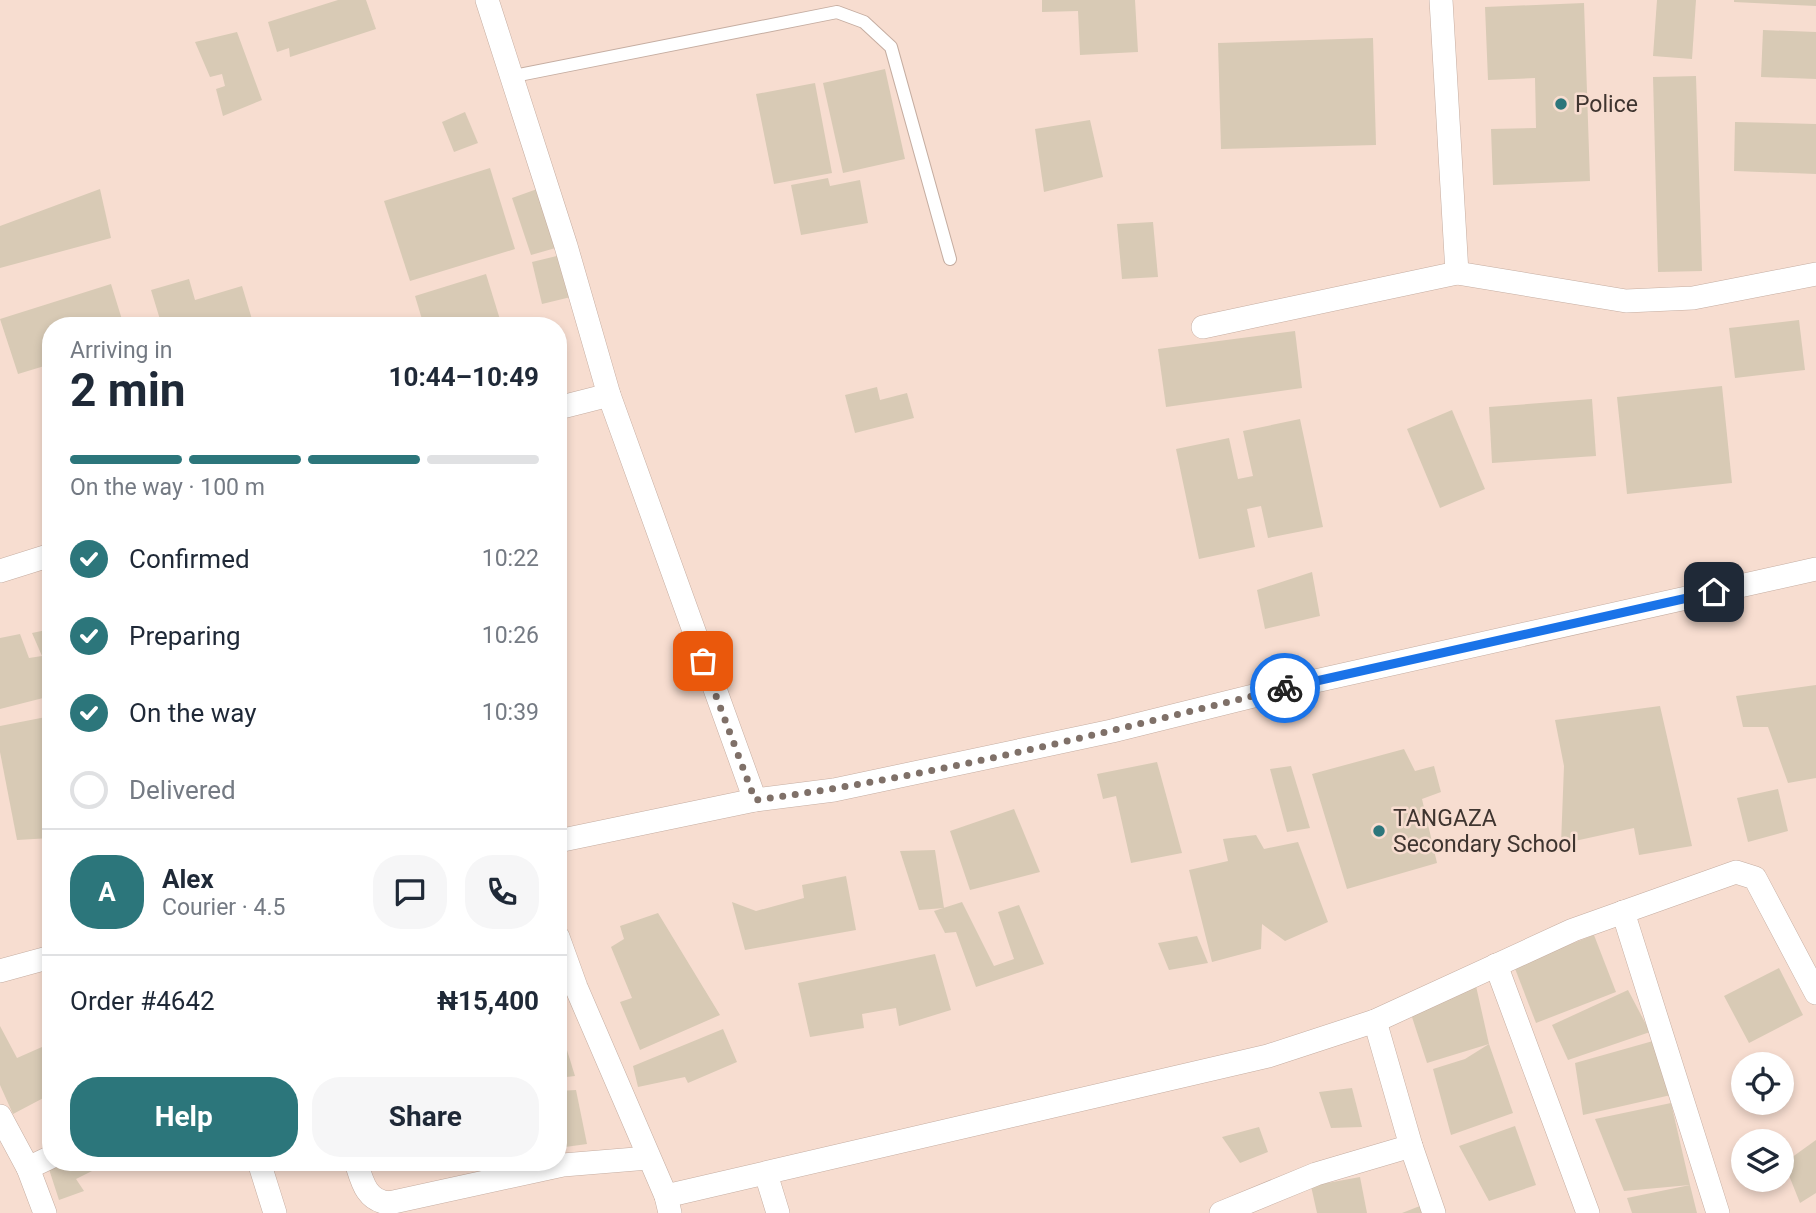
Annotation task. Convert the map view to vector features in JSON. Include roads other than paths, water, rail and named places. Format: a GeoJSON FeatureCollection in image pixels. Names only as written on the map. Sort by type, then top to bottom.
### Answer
{"type":"FeatureCollection","features":[{"type":"Feature","properties":{"kind":"street"},"geometry":{"type":"LineString","coordinates":[[487,0],[509,77],[566,246],[609,395],[755,800]]}},
{"type":"Feature","properties":{"kind":"street"},"geometry":{"type":"LineString","coordinates":[[1441,0],[1457,273]]}},
{"type":"Feature","properties":{"kind":"street"},"geometry":{"type":"LineString","coordinates":[[1203,327],[1457,273],[1626,301],[1693,298],[1816,274]]}},
{"type":"Feature","properties":{"kind":"street"},"geometry":{"type":"LineString","coordinates":[[567,406],[609,395]]}},
{"type":"Feature","properties":{"kind":"street"},"geometry":{"type":"LineString","coordinates":[[0,571],[42,558]]}},
{"type":"Feature","properties":{"kind":"street"},"geometry":{"type":"LineString","coordinates":[[567,839],[755,800],[834,790],[1112,731],[1380,666],[1816,569]]}},
{"type":"Feature","properties":{"kind":"street"},"geometry":{"type":"LineString","coordinates":[[567,990],[668,1205],[766,1174],[1268,1056],[1375,1021],[1496,965],[1623,912],[1724,874],[1750,874],[1755,878],[1816,993]]}},
{"type":"Feature","properties":{"kind":"street"},"geometry":{"type":"LineString","coordinates":[[1623,912],[1718,1213]]}},
{"type":"Feature","properties":{"kind":"street"},"geometry":{"type":"LineString","coordinates":[[0,971],[42,959]]}},
{"type":"Feature","properties":{"kind":"street"},"geometry":{"type":"LineString","coordinates":[[1496,965],[1588,1213]]}},
{"type":"Feature","properties":{"kind":"street"},"geometry":{"type":"LineString","coordinates":[[1375,1021],[1411,1146],[1434,1213]]}},
{"type":"Feature","properties":{"kind":"street"},"geometry":{"type":"LineString","coordinates":[[0,1116],[28,1168],[45,1213]]}},
{"type":"Feature","properties":{"kind":"street"},"geometry":{"type":"LineString","coordinates":[[1221,1213],[1316,1174],[1411,1146]]}},
{"type":"Feature","properties":{"kind":"street"},"geometry":{"type":"LineString","coordinates":[[567,1165],[648,1158]]}},
{"type":"Feature","properties":{"kind":"street"},"geometry":{"type":"LineString","coordinates":[[28,1168],[42,1161]]}},
{"type":"Feature","properties":{"kind":"street"},"geometry":{"type":"LineString","coordinates":[[262,1171],[275,1213]]}},
{"type":"Feature","properties":{"kind":"street"},"geometry":{"type":"LineString","coordinates":[[360,1171],[369,1194],[384,1208],[397,1202],[536,1171]]}},
{"type":"Feature","properties":{"kind":"street"},"geometry":{"type":"LineString","coordinates":[[766,1174],[778,1213]]}},
{"type":"Feature","properties":{"kind":"lane"},"geometry":{"type":"LineString","coordinates":[[509,77],[837,12],[864,22],[891,47],[950,260]]}},
{"type":"Feature","properties":{"kind":"place","name":"Police"},"geometry":{"type":"Point","coordinates":[1561,104]}},
{"type":"Feature","properties":{"kind":"place","name":"TANGAZA Secondary School"},"geometry":{"type":"Point","coordinates":[1379,831]}}]}
